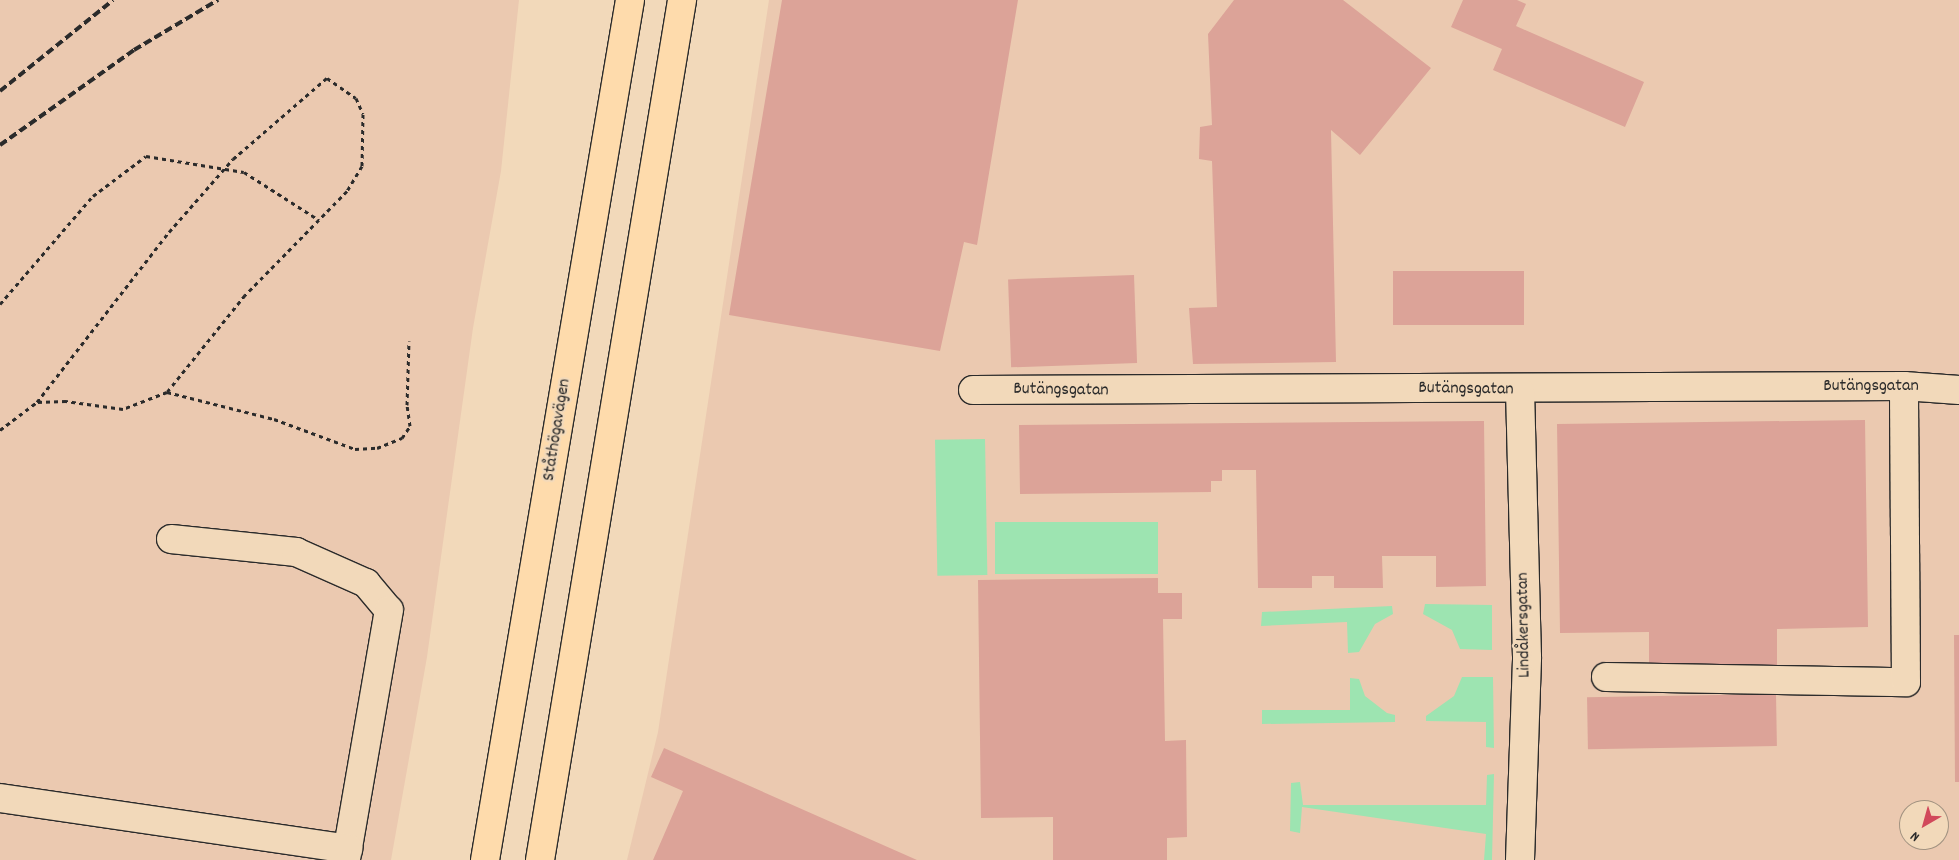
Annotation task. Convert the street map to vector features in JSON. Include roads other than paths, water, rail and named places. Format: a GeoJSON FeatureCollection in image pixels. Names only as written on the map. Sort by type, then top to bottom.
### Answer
{"type":"FeatureCollection","features":[{"type":"Feature","properties":{"kind":"main road","name":"Ståthögavägen"},"geometry":{"type":"LineString","coordinates":[[485,860],[630,0]]}},
{"type":"Feature","properties":{"kind":"main road"},"geometry":{"type":"LineString","coordinates":[[540,860],[682,0]]}},
{"type":"Feature","properties":{"kind":"street","name":"Butängsgatan"},"geometry":{"type":"LineString","coordinates":[[973,390],[1520,391],[1904,386],[1959,390]]}},
{"type":"Feature","properties":{"kind":"street"},"geometry":{"type":"LineString","coordinates":[[1606,677],[1906,682],[1904,386]]}},
{"type":"Feature","properties":{"kind":"street","name":"Lindåkersgatan"},"geometry":{"type":"LineString","coordinates":[[1520,391],[1527,657],[1520,860]]}},
{"type":"Feature","properties":{"kind":"street"},"geometry":{"type":"LineString","coordinates":[[0,798],[347,854],[389,610],[366,583],[296,552],[170,539]]}},
{"type":"Feature","properties":{"kind":"railway"},"geometry":{"type":"LineString","coordinates":[[0,91],[113,0]]}},
{"type":"Feature","properties":{"kind":"railway"},"geometry":{"type":"LineString","coordinates":[[0,145],[134,50],[218,0]]}}]}
